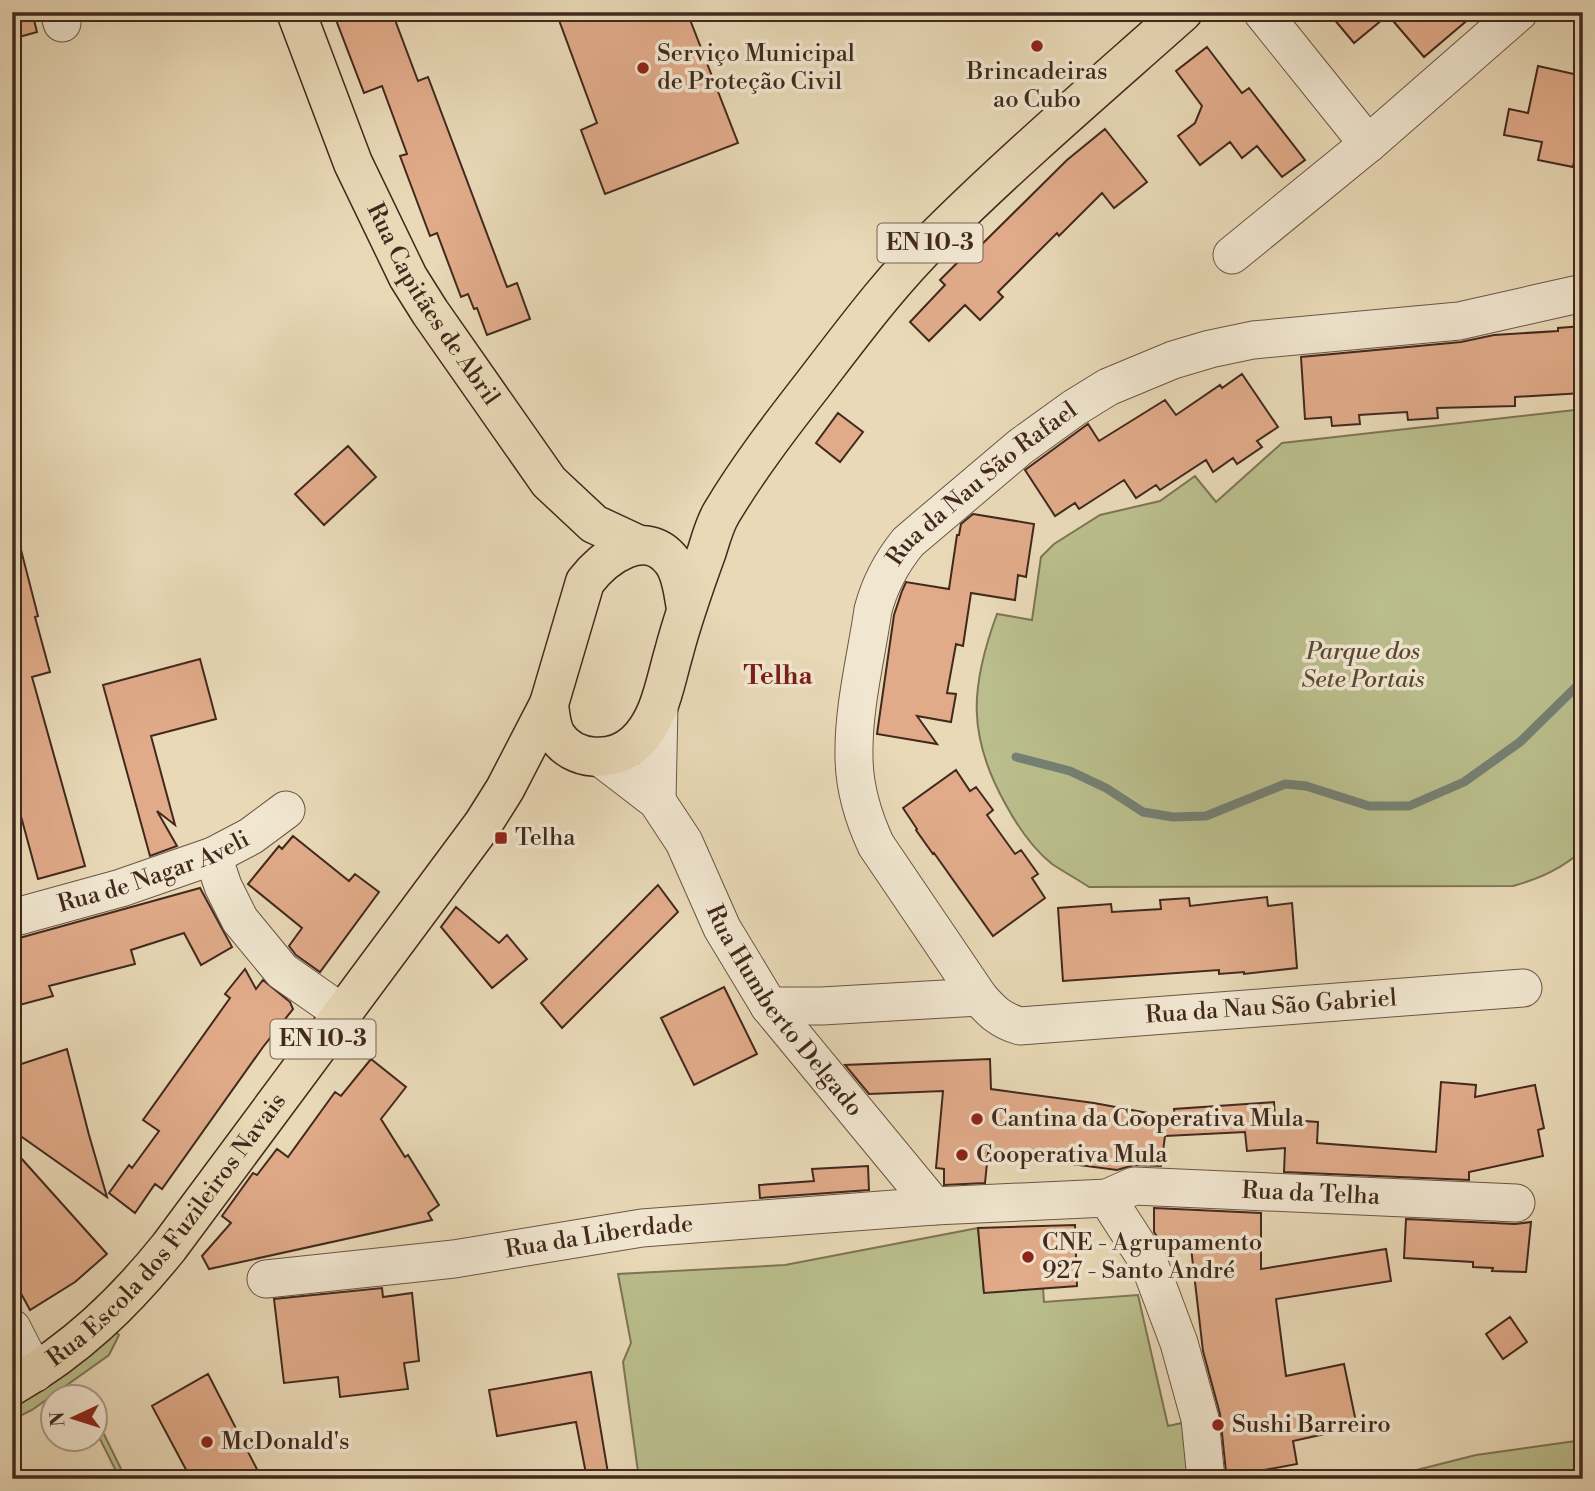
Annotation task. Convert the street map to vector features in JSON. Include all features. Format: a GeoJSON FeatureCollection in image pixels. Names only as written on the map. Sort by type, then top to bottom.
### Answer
{"type":"FeatureCollection","features":[{"type":"Feature","properties":{"kind":"main road","name":"Rua Capitães de Abril"},"geometry":{"type":"LineString","coordinates":[[296,12],[353,163],[408,277],[475,379],[549,482],[594,524],[647,546]]}},
{"type":"Feature","properties":{"kind":"main road","name":"EN 10-3"},"geometry":{"type":"LineString","coordinates":[[593,757],[616,753],[634,744],[647,729],[659,705],[686,608],[720,514],[777,432],[856,328],[938,234],[1068,113],[1183,12]]}},
{"type":"Feature","properties":{"kind":"main road"},"geometry":{"type":"LineString","coordinates":[[549,482],[574,538],[585,582]]}},
{"type":"Feature","properties":{"kind":"main road","name":"EN 10-3"},"geometry":{"type":"LineString","coordinates":[[549,704],[585,582],[597,566],[616,552],[647,546],[720,514]]}},
{"type":"Feature","properties":{"kind":"main road","name":"EN 10-3"},"geometry":{"type":"LineString","coordinates":[[647,546],[671,561],[681,579],[686,608]]}},
{"type":"Feature","properties":{"kind":"main road"},"geometry":{"type":"LineString","coordinates":[[549,704],[551,721],[557,736],[569,748],[593,757]]}},
{"type":"Feature","properties":{"kind":"main road","name":"Rua Escola dos Fuzileiros Navais"},"geometry":{"type":"LineString","coordinates":[[24,1379],[73,1346],[105,1318],[137,1286],[169,1247],[470,842],[505,789],[549,704]]}},
{"type":"Feature","properties":{"kind":"main road","name":"Rua Escola dos Fuzileiros Navais"},"geometry":{"type":"LineString","coordinates":[[505,789],[534,769],[593,757]]}},
{"type":"Feature","properties":{"kind":"street"},"geometry":{"type":"LineString","coordinates":[[1262,12],[1368,144]]}},
{"type":"Feature","properties":{"kind":"street"},"geometry":{"type":"LineString","coordinates":[[1232,255],[1368,144],[1519,12]]}},
{"type":"Feature","properties":{"kind":"street","name":"Rua da Nau São Rafael"},"geometry":{"type":"LineString","coordinates":[[1020,1026],[997,1017],[979,997],[876,845],[866,822],[856,779],[855,726],[873,610],[886,573],[908,542],[1020,447],[1074,408],[1108,387],[1173,360],[1253,340],[1459,321],[1583,293]]}},
{"type":"Feature","properties":{"kind":"street"},"geometry":{"type":"LineString","coordinates":[[657,801],[659,705]]}},
{"type":"Feature","properties":{"kind":"street","name":"Rua Humberto Delgado"},"geometry":{"type":"LineString","coordinates":[[593,757],[657,801],[684,842],[722,928],[769,1006],[934,1206]]}},
{"type":"Feature","properties":{"kind":"street","name":"Rua de Nagar Aveli"},"geometry":{"type":"LineString","coordinates":[[15,907],[134,884],[213,856],[251,836],[286,810]]}},
{"type":"Feature","properties":{"kind":"street"},"geometry":{"type":"LineString","coordinates":[[213,856],[223,886],[240,920],[282,971],[342,1013]]}},
{"type":"Feature","properties":{"kind":"street","name":"Rua da Nau São Gabriel"},"geometry":{"type":"LineString","coordinates":[[1020,1026],[1523,988]]}},
{"type":"Feature","properties":{"kind":"street"},"geometry":{"type":"LineString","coordinates":[[769,1006],[822,1006],[979,997]]}},
{"type":"Feature","properties":{"kind":"street","name":"Rua da Telha"},"geometry":{"type":"LineString","coordinates":[[934,1206],[1107,1198],[1134,1186],[1516,1203]]}},
{"type":"Feature","properties":{"kind":"street"},"geometry":{"type":"LineString","coordinates":[[1107,1198],[1149,1263],[1174,1332],[1200,1419],[1206,1479]]}},
{"type":"Feature","properties":{"kind":"street","name":"Rua da Liberdade"},"geometry":{"type":"LineString","coordinates":[[266,1279],[454,1259],[642,1228],[934,1206]]}},
{"type":"Feature","properties":{"kind":"street"},"geometry":{"type":"LineString","coordinates":[[12,1328],[24,1379]]}},
{"type":"Feature","properties":{"kind":"green space","name":"Parque dos Sete Portais"},"geometry":{"type":"Polygon","coordinates":[[[1583,409],[1583,850],[1575,857],[1533,880],[1513,886],[1089,887],[1052,864],[1026,837],[993,780],[984,756],[977,711],[978,688],[988,640],[997,614],[1032,620],[1041,557],[1054,544],[1100,515],[1160,501],[1195,476],[1216,502],[1282,443],[1583,409]]]}},
{"type":"Feature","properties":{"kind":"green space"},"geometry":{"type":"Polygon","coordinates":[[[978,1228],[984,1292],[1043,1288],[1044,1302],[1138,1295],[1168,1426],[1200,1419],[1206,1479],[639,1479],[623,1362],[631,1343],[618,1274],[785,1265],[978,1228]]]}},
{"type":"Feature","properties":{"kind":"green space"},"geometry":{"type":"Polygon","coordinates":[[[115,1331],[119,1335],[109,1355],[71,1382],[43,1382],[115,1331]]]}},
{"type":"Feature","properties":{"kind":"green space"},"geometry":{"type":"Polygon","coordinates":[[[38,1386],[38,1406],[32,1410],[12,1420],[12,1404],[38,1386]]]}},
{"type":"Feature","properties":{"kind":"green space"},"geometry":{"type":"Polygon","coordinates":[[[1583,1440],[1583,1479],[1381,1479],[1476,1455],[1583,1440]]]}},
{"type":"Feature","properties":{"kind":"green space"},"geometry":{"type":"Polygon","coordinates":[[[108,1442],[126,1479],[120,1479],[106,1452],[108,1442]]]}},
{"type":"Feature","properties":{"kind":"building"},"geometry":{"type":"Polygon","coordinates":[[[12,12],[32,12],[37,32],[12,39],[12,12]]]}},
{"type":"Feature","properties":{"kind":"building"},"geometry":{"type":"Polygon","coordinates":[[[333,12],[392,12],[418,81],[428,77],[507,287],[517,283],[530,319],[487,335],[477,308],[474,309],[468,294],[461,297],[437,233],[430,236],[400,156],[407,154],[382,86],[364,93],[333,12]]]}},
{"type":"Feature","properties":{"kind":"building","name":"Serviço Municipal de Proteção Civil"},"geometry":{"type":"Polygon","coordinates":[[[556,12],[687,12],[738,143],[605,194],[581,130],[597,123],[556,12]]]}},
{"type":"Feature","properties":{"kind":"building"},"geometry":{"type":"Polygon","coordinates":[[[1328,12],[1477,12],[1424,57],[1388,15],[1354,43],[1328,12]]]}},
{"type":"Feature","properties":{"kind":"building"},"geometry":{"type":"Polygon","coordinates":[[[1207,47],[1242,93],[1249,88],[1305,160],[1282,177],[1257,146],[1242,158],[1230,142],[1200,165],[1178,136],[1195,123],[1202,106],[1176,71],[1207,47]]]}},
{"type":"Feature","properties":{"kind":"building"},"geometry":{"type":"Polygon","coordinates":[[[1538,66],[1583,76],[1583,132],[1580,131],[1573,167],[1538,160],[1542,142],[1504,135],[1509,109],[1528,113],[1538,66]]]}},
{"type":"Feature","properties":{"kind":"building"},"geometry":{"type":"Polygon","coordinates":[[[1105,129],[1147,182],[1114,208],[1102,193],[998,292],[1003,297],[980,320],[965,305],[929,341],[910,322],[945,285],[940,280],[963,257],[966,260],[1067,160],[1105,129]]]}},
{"type":"Feature","properties":{"kind":"building"},"geometry":{"type":"Polygon","coordinates":[[[1583,326],[1583,393],[1515,397],[1515,406],[1437,408],[1438,418],[1408,420],[1407,412],[1359,415],[1360,424],[1332,426],[1331,417],[1305,419],[1301,357],[1461,342],[1494,335],[1558,331],[1558,328],[1583,326]]]}},
{"type":"Feature","properties":{"kind":"building"},"geometry":{"type":"Polygon","coordinates":[[[1242,374],[1278,427],[1257,441],[1262,447],[1237,464],[1233,458],[1213,472],[1206,460],[1160,490],[1156,485],[1136,498],[1124,480],[1079,509],[1075,503],[1055,516],[1025,470],[1088,424],[1099,441],[1165,400],[1176,415],[1220,385],[1222,388],[1242,374]]]}},
{"type":"Feature","properties":{"kind":"building"},"geometry":{"type":"Polygon","coordinates":[[[838,413],[863,432],[840,462],[816,443],[838,413]]]}},
{"type":"Feature","properties":{"kind":"building"},"geometry":{"type":"Polygon","coordinates":[[[348,446],[376,477],[324,525],[295,494],[348,446]]]}},
{"type":"Feature","properties":{"kind":"building"},"geometry":{"type":"Polygon","coordinates":[[[973,514],[1034,524],[1026,577],[1018,575],[1015,600],[971,593],[963,646],[956,644],[947,693],[956,694],[951,722],[917,716],[937,744],[877,734],[894,615],[902,591],[906,582],[949,589],[957,535],[961,524],[973,514]]]}},
{"type":"Feature","properties":{"kind":"building"},"geometry":{"type":"Polygon","coordinates":[[[20,546],[50,672],[32,677],[85,866],[38,879],[16,798],[12,799],[12,547],[20,546]]]}},
{"type":"Feature","properties":{"kind":"building"},"geometry":{"type":"Polygon","coordinates":[[[200,659],[216,719],[151,736],[175,825],[157,811],[177,846],[150,856],[103,685],[200,659]]]}},
{"type":"Feature","properties":{"kind":"building"},"geometry":{"type":"Polygon","coordinates":[[[956,770],[970,791],[976,787],[993,810],[987,815],[1015,854],[1021,850],[1038,874],[1032,878],[1045,898],[993,936],[903,808],[956,770]]]}},
{"type":"Feature","properties":{"kind":"building"},"geometry":{"type":"Polygon","coordinates":[[[293,836],[349,881],[355,874],[379,892],[320,972],[296,955],[289,946],[302,928],[248,884],[279,846],[282,849],[293,836]]]}},
{"type":"Feature","properties":{"kind":"building"},"geometry":{"type":"Polygon","coordinates":[[[658,885],[678,912],[562,1028],[541,1003],[658,885]]]}},
{"type":"Feature","properties":{"kind":"building"},"geometry":{"type":"Polygon","coordinates":[[[200,888],[232,947],[201,965],[184,933],[131,950],[135,964],[49,986],[53,996],[12,1007],[12,940],[200,888]]]}},
{"type":"Feature","properties":{"kind":"building"},"geometry":{"type":"Polygon","coordinates":[[[1267,897],[1268,906],[1292,903],[1297,968],[1244,974],[1219,974],[1219,970],[1063,981],[1058,908],[1111,904],[1112,912],[1161,909],[1160,900],[1189,898],[1190,906],[1267,897]]]}},
{"type":"Feature","properties":{"kind":"building"},"geometry":{"type":"Polygon","coordinates":[[[456,907],[499,943],[507,935],[527,959],[492,988],[441,927],[456,907]]]}},
{"type":"Feature","properties":{"kind":"building"},"geometry":{"type":"Polygon","coordinates":[[[245,969],[256,989],[263,980],[290,1002],[293,1009],[162,1189],[155,1184],[135,1213],[109,1193],[129,1165],[132,1168],[159,1131],[143,1120],[230,998],[225,994],[245,969]]]}},
{"type":"Feature","properties":{"kind":"building"},"geometry":{"type":"Polygon","coordinates":[[[724,987],[757,1054],[694,1085],[661,1018],[724,987]]]}},
{"type":"Feature","properties":{"kind":"building"},"geometry":{"type":"Polygon","coordinates":[[[67,1049],[107,1197],[12,1130],[12,1067],[67,1049]]]}},
{"type":"Feature","properties":{"kind":"building"},"geometry":{"type":"Polygon","coordinates":[[[371,1059],[406,1087],[381,1119],[405,1157],[408,1155],[439,1205],[428,1213],[432,1220],[209,1269],[202,1256],[231,1223],[222,1216],[253,1173],[257,1175],[277,1149],[288,1157],[335,1092],[341,1096],[371,1059]]]}},
{"type":"Feature","properties":{"kind":"building"},"geometry":{"type":"Polygon","coordinates":[[[990,1059],[991,1089],[1094,1103],[1175,1118],[1174,1109],[1274,1102],[1275,1119],[1318,1122],[1317,1143],[1436,1152],[1441,1082],[1476,1085],[1475,1097],[1535,1085],[1544,1128],[1538,1130],[1543,1156],[1469,1172],[1469,1180],[1284,1172],[1285,1148],[1247,1151],[1245,1132],[1165,1136],[1161,1166],[1134,1165],[1117,1170],[988,1153],[985,1183],[944,1185],[944,1169],[936,1168],[943,1091],[869,1094],[845,1065],[990,1059]]]}},
{"type":"Feature","properties":{"kind":"building"},"geometry":{"type":"Polygon","coordinates":[[[12,1148],[107,1254],[75,1282],[30,1310],[12,1277],[12,1148]]]}},
{"type":"Feature","properties":{"kind":"building"},"geometry":{"type":"Polygon","coordinates":[[[868,1166],[869,1190],[760,1198],[759,1185],[814,1181],[812,1169],[868,1166]]]}},
{"type":"Feature","properties":{"kind":"building"},"geometry":{"type":"Polygon","coordinates":[[[1154,1208],[1261,1213],[1261,1269],[1386,1249],[1391,1281],[1276,1299],[1286,1376],[1344,1364],[1357,1427],[1293,1441],[1297,1464],[1248,1473],[1226,1472],[1220,1414],[1203,1351],[1190,1239],[1158,1238],[1154,1232],[1154,1208]]]}},
{"type":"Feature","properties":{"kind":"building"},"geometry":{"type":"Polygon","coordinates":[[[1406,1219],[1515,1224],[1531,1222],[1526,1272],[1492,1271],[1493,1268],[1473,1267],[1473,1262],[1404,1258],[1406,1219]]]}},
{"type":"Feature","properties":{"kind":"building","name":"CNE - Agrupamento 927 - Santo André"},"geometry":{"type":"Polygon","coordinates":[[[1075,1225],[1077,1286],[984,1293],[978,1228],[1075,1225]]]}},
{"type":"Feature","properties":{"kind":"building"},"geometry":{"type":"Polygon","coordinates":[[[382,1288],[383,1297],[412,1293],[419,1361],[404,1363],[408,1389],[340,1397],[338,1377],[284,1383],[274,1299],[382,1288]]]}},
{"type":"Feature","properties":{"kind":"building"},"geometry":{"type":"Polygon","coordinates":[[[1510,1317],[1527,1342],[1503,1359],[1486,1334],[1510,1317]]]}},
{"type":"Feature","properties":{"kind":"building"},"geometry":{"type":"Polygon","coordinates":[[[591,1372],[609,1479],[587,1479],[576,1422],[497,1436],[489,1390],[591,1372]]]}},
{"type":"Feature","properties":{"kind":"building","name":"McDonald's"},"geometry":{"type":"Polygon","coordinates":[[[208,1374],[262,1479],[191,1479],[152,1406],[208,1374]]]}},
{"type":"Feature","properties":{"kind":"waterway"},"geometry":{"type":"LineString","coordinates":[[1016,757],[1070,771],[1106,788],[1143,812],[1173,817],[1206,816],[1285,784],[1306,786],[1369,806],[1409,806],[1464,782],[1520,742],[1575,688]]}},
{"type":"Feature","properties":{"kind":"place","name":"Brincadeiras ao Cubo"},"geometry":{"type":"Point","coordinates":[1037,46]}},
{"type":"Feature","properties":{"kind":"place","name":"Serviço Municipal de Proteção Civil"},"geometry":{"type":"Point","coordinates":[643,68]}},
{"type":"Feature","properties":{"kind":"place","name":"Telha"},"geometry":{"type":"Point","coordinates":[501,838]}},
{"type":"Feature","properties":{"kind":"place","name":"Cantina da Cooperativa Mula"},"geometry":{"type":"Point","coordinates":[977,1119]}},
{"type":"Feature","properties":{"kind":"place","name":"Cooperativa Mula"},"geometry":{"type":"Point","coordinates":[962,1155]}},
{"type":"Feature","properties":{"kind":"place","name":"CNE - Agrupamento 927 - Santo André"},"geometry":{"type":"Point","coordinates":[1028,1257]}},
{"type":"Feature","properties":{"kind":"place","name":"Sushi Barreiro"},"geometry":{"type":"Point","coordinates":[1218,1425]}},
{"type":"Feature","properties":{"kind":"place","name":"McDonald's"},"geometry":{"type":"Point","coordinates":[207,1442]}},
{"type":"Feature","properties":{"kind":"district","name":"Telha"},"geometry":{"type":"Point","coordinates":[778,676]}}]}
